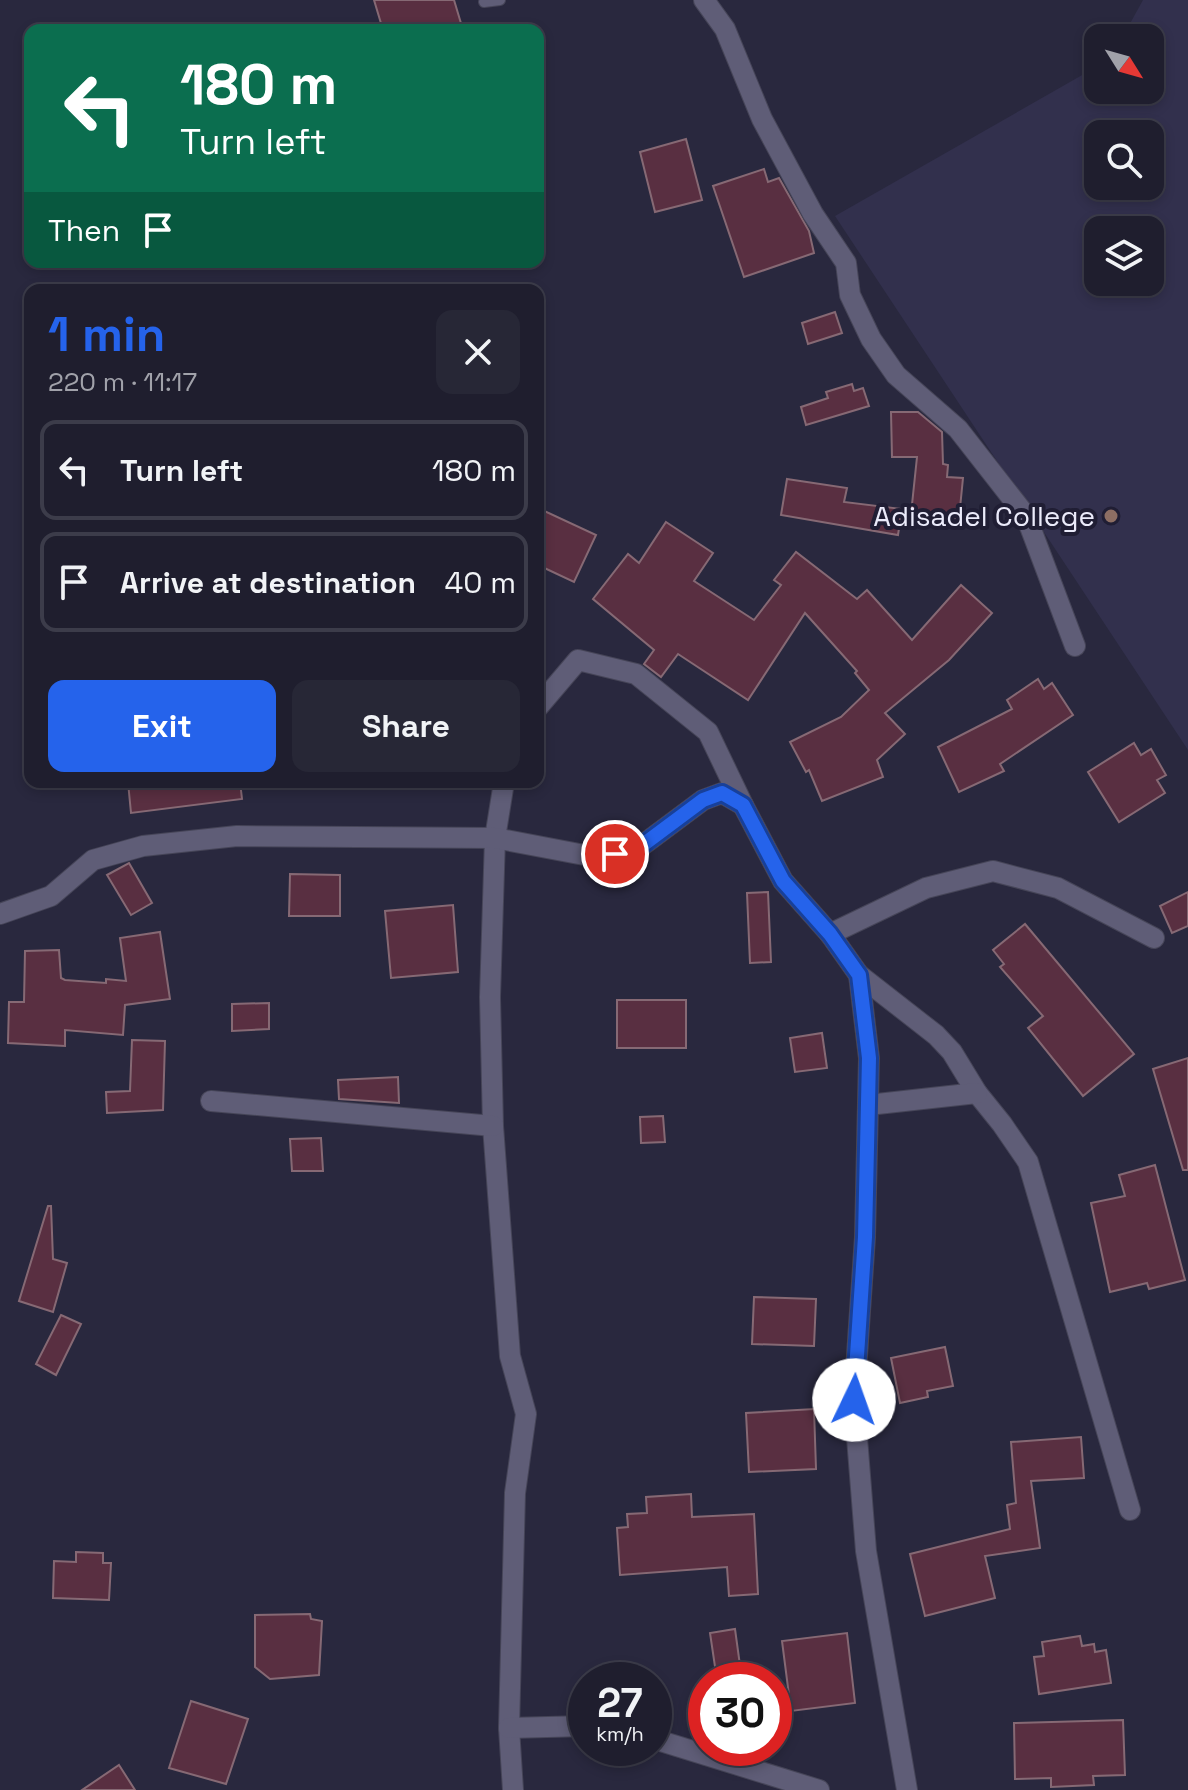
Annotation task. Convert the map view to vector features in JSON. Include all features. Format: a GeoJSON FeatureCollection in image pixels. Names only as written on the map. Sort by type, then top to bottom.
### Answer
{"type":"FeatureCollection","features":[{"type":"Feature","properties":{"kind":"street"},"geometry":{"type":"LineString","coordinates":[[704,0],[725,29],[762,119],[813,214],[846,263],[850,295],[871,339],[896,375],[958,429],[1026,516],[1075,646]]}},
{"type":"Feature","properties":{"kind":"street"},"geometry":{"type":"LineString","coordinates":[[544,700],[578,660],[636,674],[708,732],[783,881],[830,934],[859,975],[936,1035],[952,1052],[977,1093],[1028,1162],[1130,1510]]}},
{"type":"Feature","properties":{"kind":"street"},"geometry":{"type":"LineString","coordinates":[[503,788],[495,838],[490,997],[493,1126],[510,1356],[526,1414],[515,1493],[509,1728],[513,1790]]}},
{"type":"Feature","properties":{"kind":"street"},"geometry":{"type":"LineString","coordinates":[[0,914],[51,896],[93,860],[143,846],[237,836],[495,838],[595,857],[636,850],[703,800],[722,793],[743,805]]}},
{"type":"Feature","properties":{"kind":"street"},"geometry":{"type":"LineString","coordinates":[[830,934],[926,888],[993,871],[1058,888],[1154,938]]}},
{"type":"Feature","properties":{"kind":"street"},"geometry":{"type":"LineString","coordinates":[[859,975],[869,1058],[865,1237],[854,1400],[866,1551],[907,1790]]}},
{"type":"Feature","properties":{"kind":"street"},"geometry":{"type":"LineString","coordinates":[[868,1105],[977,1093]]}},
{"type":"Feature","properties":{"kind":"street"},"geometry":{"type":"LineString","coordinates":[[211,1101],[493,1126]]}},
{"type":"Feature","properties":{"kind":"street"},"geometry":{"type":"LineString","coordinates":[[509,1728],[568,1726]]}},
{"type":"Feature","properties":{"kind":"street"},"geometry":{"type":"LineString","coordinates":[[672,1745],[819,1790]]}},
{"type":"Feature","properties":{"kind":"lane"},"geometry":{"type":"LineString","coordinates":[[484,2],[500,0]]}},
{"type":"Feature","properties":{"kind":"shaded area","name":"Adisadel College"},"geometry":{"type":"Polygon","coordinates":[[[1143,0],[1188,0],[1188,750],[835,216],[1084,74],[1084,104],[1164,104],[1164,24],[1130,24],[1143,0]]]}},
{"type":"Feature","properties":{"kind":"building"},"geometry":{"type":"Polygon","coordinates":[[[374,0],[454,0],[461,24],[381,24],[374,0]]]}},
{"type":"Feature","properties":{"kind":"building"},"geometry":{"type":"Polygon","coordinates":[[[686,139],[702,200],[655,212],[640,152],[686,139]]]}},
{"type":"Feature","properties":{"kind":"building"},"geometry":{"type":"Polygon","coordinates":[[[764,169],[768,182],[779,178],[809,231],[814,253],[744,277],[713,186],[764,169]]]}},
{"type":"Feature","properties":{"kind":"building"},"geometry":{"type":"Polygon","coordinates":[[[835,312],[842,333],[808,344],[802,323],[835,312]]]}},
{"type":"Feature","properties":{"kind":"building"},"geometry":{"type":"Polygon","coordinates":[[[852,384],[854,391],[863,388],[869,406],[806,425],[801,407],[828,398],[826,392],[852,384]]]}},
{"type":"Feature","properties":{"kind":"building"},"geometry":{"type":"Polygon","coordinates":[[[891,412],[918,412],[942,432],[943,464],[948,465],[947,477],[963,478],[959,518],[911,514],[917,457],[892,457],[891,412]]]}},
{"type":"Feature","properties":{"kind":"building"},"geometry":{"type":"Polygon","coordinates":[[[787,479],[847,488],[844,502],[902,509],[898,535],[781,515],[787,479]]]}},
{"type":"Feature","properties":{"kind":"building"},"geometry":{"type":"Polygon","coordinates":[[[544,511],[596,535],[574,582],[544,568],[544,511]]]}},
{"type":"Feature","properties":{"kind":"building"},"geometry":{"type":"Polygon","coordinates":[[[666,522],[713,553],[694,581],[754,620],[781,585],[774,580],[796,552],[857,599],[867,590],[912,640],[961,585],[992,613],[949,660],[885,713],[905,734],[877,760],[883,777],[822,801],[809,770],[806,772],[790,742],[841,717],[869,690],[855,673],[857,671],[805,613],[748,700],[678,654],[661,677],[644,664],[654,650],[593,599],[628,554],[639,563],[666,522]]]}},
{"type":"Feature","properties":{"kind":"building"},"geometry":{"type":"Polygon","coordinates":[[[1038,679],[1044,689],[1052,683],[1073,715],[1000,764],[1004,771],[959,792],[938,747],[1012,709],[1007,700],[1038,679]]]}},
{"type":"Feature","properties":{"kind":"building"},"geometry":{"type":"Polygon","coordinates":[[[1134,743],[1141,755],[1151,749],[1166,775],[1157,780],[1165,793],[1119,822],[1088,772],[1134,743]]]}},
{"type":"Feature","properties":{"kind":"building"},"geometry":{"type":"Polygon","coordinates":[[[129,788],[241,788],[242,799],[131,813],[129,788]]]}},
{"type":"Feature","properties":{"kind":"building"},"geometry":{"type":"Polygon","coordinates":[[[129,863],[152,903],[131,915],[107,875],[129,863]]]}},
{"type":"Feature","properties":{"kind":"building"},"geometry":{"type":"Polygon","coordinates":[[[290,874],[340,875],[340,916],[289,916],[290,874]]]}},
{"type":"Feature","properties":{"kind":"building"},"geometry":{"type":"Polygon","coordinates":[[[768,892],[771,962],[750,963],[747,893],[768,892]]]}},
{"type":"Feature","properties":{"kind":"building"},"geometry":{"type":"Polygon","coordinates":[[[1188,892],[1188,926],[1172,933],[1160,906],[1188,892]]]}},
{"type":"Feature","properties":{"kind":"building"},"geometry":{"type":"Polygon","coordinates":[[[453,905],[458,972],[391,978],[385,911],[453,905]]]}},
{"type":"Feature","properties":{"kind":"building"},"geometry":{"type":"Polygon","coordinates":[[[1025,924],[1134,1054],[1083,1096],[1028,1028],[1043,1016],[1000,967],[1004,964],[993,950],[1025,924]]]}},
{"type":"Feature","properties":{"kind":"building"},"geometry":{"type":"Polygon","coordinates":[[[160,932],[170,999],[125,1005],[123,1035],[65,1030],[65,1046],[8,1043],[9,1002],[24,1002],[25,951],[59,950],[61,978],[65,980],[126,981],[120,938],[160,932]]]}},
{"type":"Feature","properties":{"kind":"building"},"geometry":{"type":"Polygon","coordinates":[[[617,1000],[686,1000],[686,1048],[617,1048],[617,1000]]]}},
{"type":"Feature","properties":{"kind":"building"},"geometry":{"type":"Polygon","coordinates":[[[269,1003],[269,1029],[232,1031],[232,1004],[269,1003]]]}},
{"type":"Feature","properties":{"kind":"building"},"geometry":{"type":"Polygon","coordinates":[[[822,1033],[827,1068],[795,1072],[790,1038],[822,1033]]]}},
{"type":"Feature","properties":{"kind":"building"},"geometry":{"type":"Polygon","coordinates":[[[132,1040],[165,1041],[163,1110],[107,1113],[106,1092],[130,1091],[132,1040]]]}},
{"type":"Feature","properties":{"kind":"building"},"geometry":{"type":"Polygon","coordinates":[[[1188,1058],[1188,1170],[1183,1170],[1153,1069],[1188,1058]]]}},
{"type":"Feature","properties":{"kind":"building"},"geometry":{"type":"Polygon","coordinates":[[[398,1077],[399,1103],[339,1099],[338,1080],[398,1077]]]}},
{"type":"Feature","properties":{"kind":"building"},"geometry":{"type":"Polygon","coordinates":[[[663,1116],[665,1142],[641,1143],[640,1117],[663,1116]]]}},
{"type":"Feature","properties":{"kind":"building"},"geometry":{"type":"Polygon","coordinates":[[[321,1138],[323,1171],[292,1171],[290,1139],[321,1138]]]}},
{"type":"Feature","properties":{"kind":"building"},"geometry":{"type":"Polygon","coordinates":[[[1155,1165],[1185,1280],[1149,1289],[1147,1283],[1110,1292],[1091,1203],[1125,1196],[1119,1175],[1155,1165]]]}},
{"type":"Feature","properties":{"kind":"building"},"geometry":{"type":"Polygon","coordinates":[[[48,1206],[51,1206],[53,1259],[67,1263],[53,1312],[19,1301],[48,1206]]]}},
{"type":"Feature","properties":{"kind":"building"},"geometry":{"type":"Polygon","coordinates":[[[754,1297],[816,1299],[814,1346],[752,1344],[754,1297]]]}},
{"type":"Feature","properties":{"kind":"building"},"geometry":{"type":"Polygon","coordinates":[[[61,1315],[81,1324],[56,1375],[36,1364],[61,1315]]]}},
{"type":"Feature","properties":{"kind":"building"},"geometry":{"type":"Polygon","coordinates":[[[945,1347],[953,1386],[927,1391],[928,1397],[900,1403],[891,1358],[945,1347]]]}},
{"type":"Feature","properties":{"kind":"building"},"geometry":{"type":"Polygon","coordinates":[[[814,1409],[816,1469],[749,1472],[746,1413],[814,1409]]]}},
{"type":"Feature","properties":{"kind":"building"},"geometry":{"type":"Polygon","coordinates":[[[1081,1437],[1084,1478],[1031,1481],[1040,1548],[985,1556],[995,1598],[925,1616],[910,1554],[1010,1529],[1007,1505],[1016,1503],[1011,1442],[1081,1437]]]}},
{"type":"Feature","properties":{"kind":"building"},"geometry":{"type":"Polygon","coordinates":[[[691,1494],[692,1517],[754,1514],[758,1594],[729,1596],[727,1567],[620,1575],[617,1528],[628,1527],[627,1514],[647,1513],[646,1497],[691,1494]]]}},
{"type":"Feature","properties":{"kind":"building"},"geometry":{"type":"Polygon","coordinates":[[[76,1552],[103,1553],[103,1563],[111,1563],[109,1600],[53,1598],[54,1561],[76,1562],[76,1552]]]}},
{"type":"Feature","properties":{"kind":"building"},"geometry":{"type":"Polygon","coordinates":[[[310,1614],[311,1619],[322,1621],[319,1675],[270,1679],[255,1667],[255,1615],[310,1614]]]}},
{"type":"Feature","properties":{"kind":"building"},"geometry":{"type":"Polygon","coordinates":[[[735,1629],[740,1662],[714,1662],[710,1633],[735,1629]]]}},
{"type":"Feature","properties":{"kind":"building"},"geometry":{"type":"Polygon","coordinates":[[[847,1633],[855,1703],[792,1711],[792,1662],[785,1662],[782,1641],[847,1633]]]}},
{"type":"Feature","properties":{"kind":"building"},"geometry":{"type":"Polygon","coordinates":[[[1080,1636],[1082,1646],[1094,1644],[1095,1652],[1106,1650],[1111,1683],[1039,1694],[1034,1657],[1044,1656],[1042,1642],[1080,1636]]]}},
{"type":"Feature","properties":{"kind":"building"},"geometry":{"type":"Polygon","coordinates":[[[191,1701],[248,1719],[226,1784],[169,1768],[191,1701]]]}},
{"type":"Feature","properties":{"kind":"building"},"geometry":{"type":"Polygon","coordinates":[[[1123,1720],[1125,1775],[1093,1776],[1094,1785],[1051,1787],[1051,1778],[1015,1779],[1014,1723],[1123,1720]]]}},
{"type":"Feature","properties":{"kind":"building"},"geometry":{"type":"Polygon","coordinates":[[[119,1765],[135,1790],[82,1790],[119,1765]]]}},
{"type":"Feature","properties":{"kind":"place","name":"Adisadel College"},"geometry":{"type":"Point","coordinates":[1111,516]}},
{"type":"Feature","properties":{"kind":"route"},"geometry":{"type":"LineString","coordinates":[[615,854],[636,850],[703,800],[722,793],[743,805],[783,881],[830,934],[859,975],[869,1058],[865,1237],[854,1400]]}}]}
